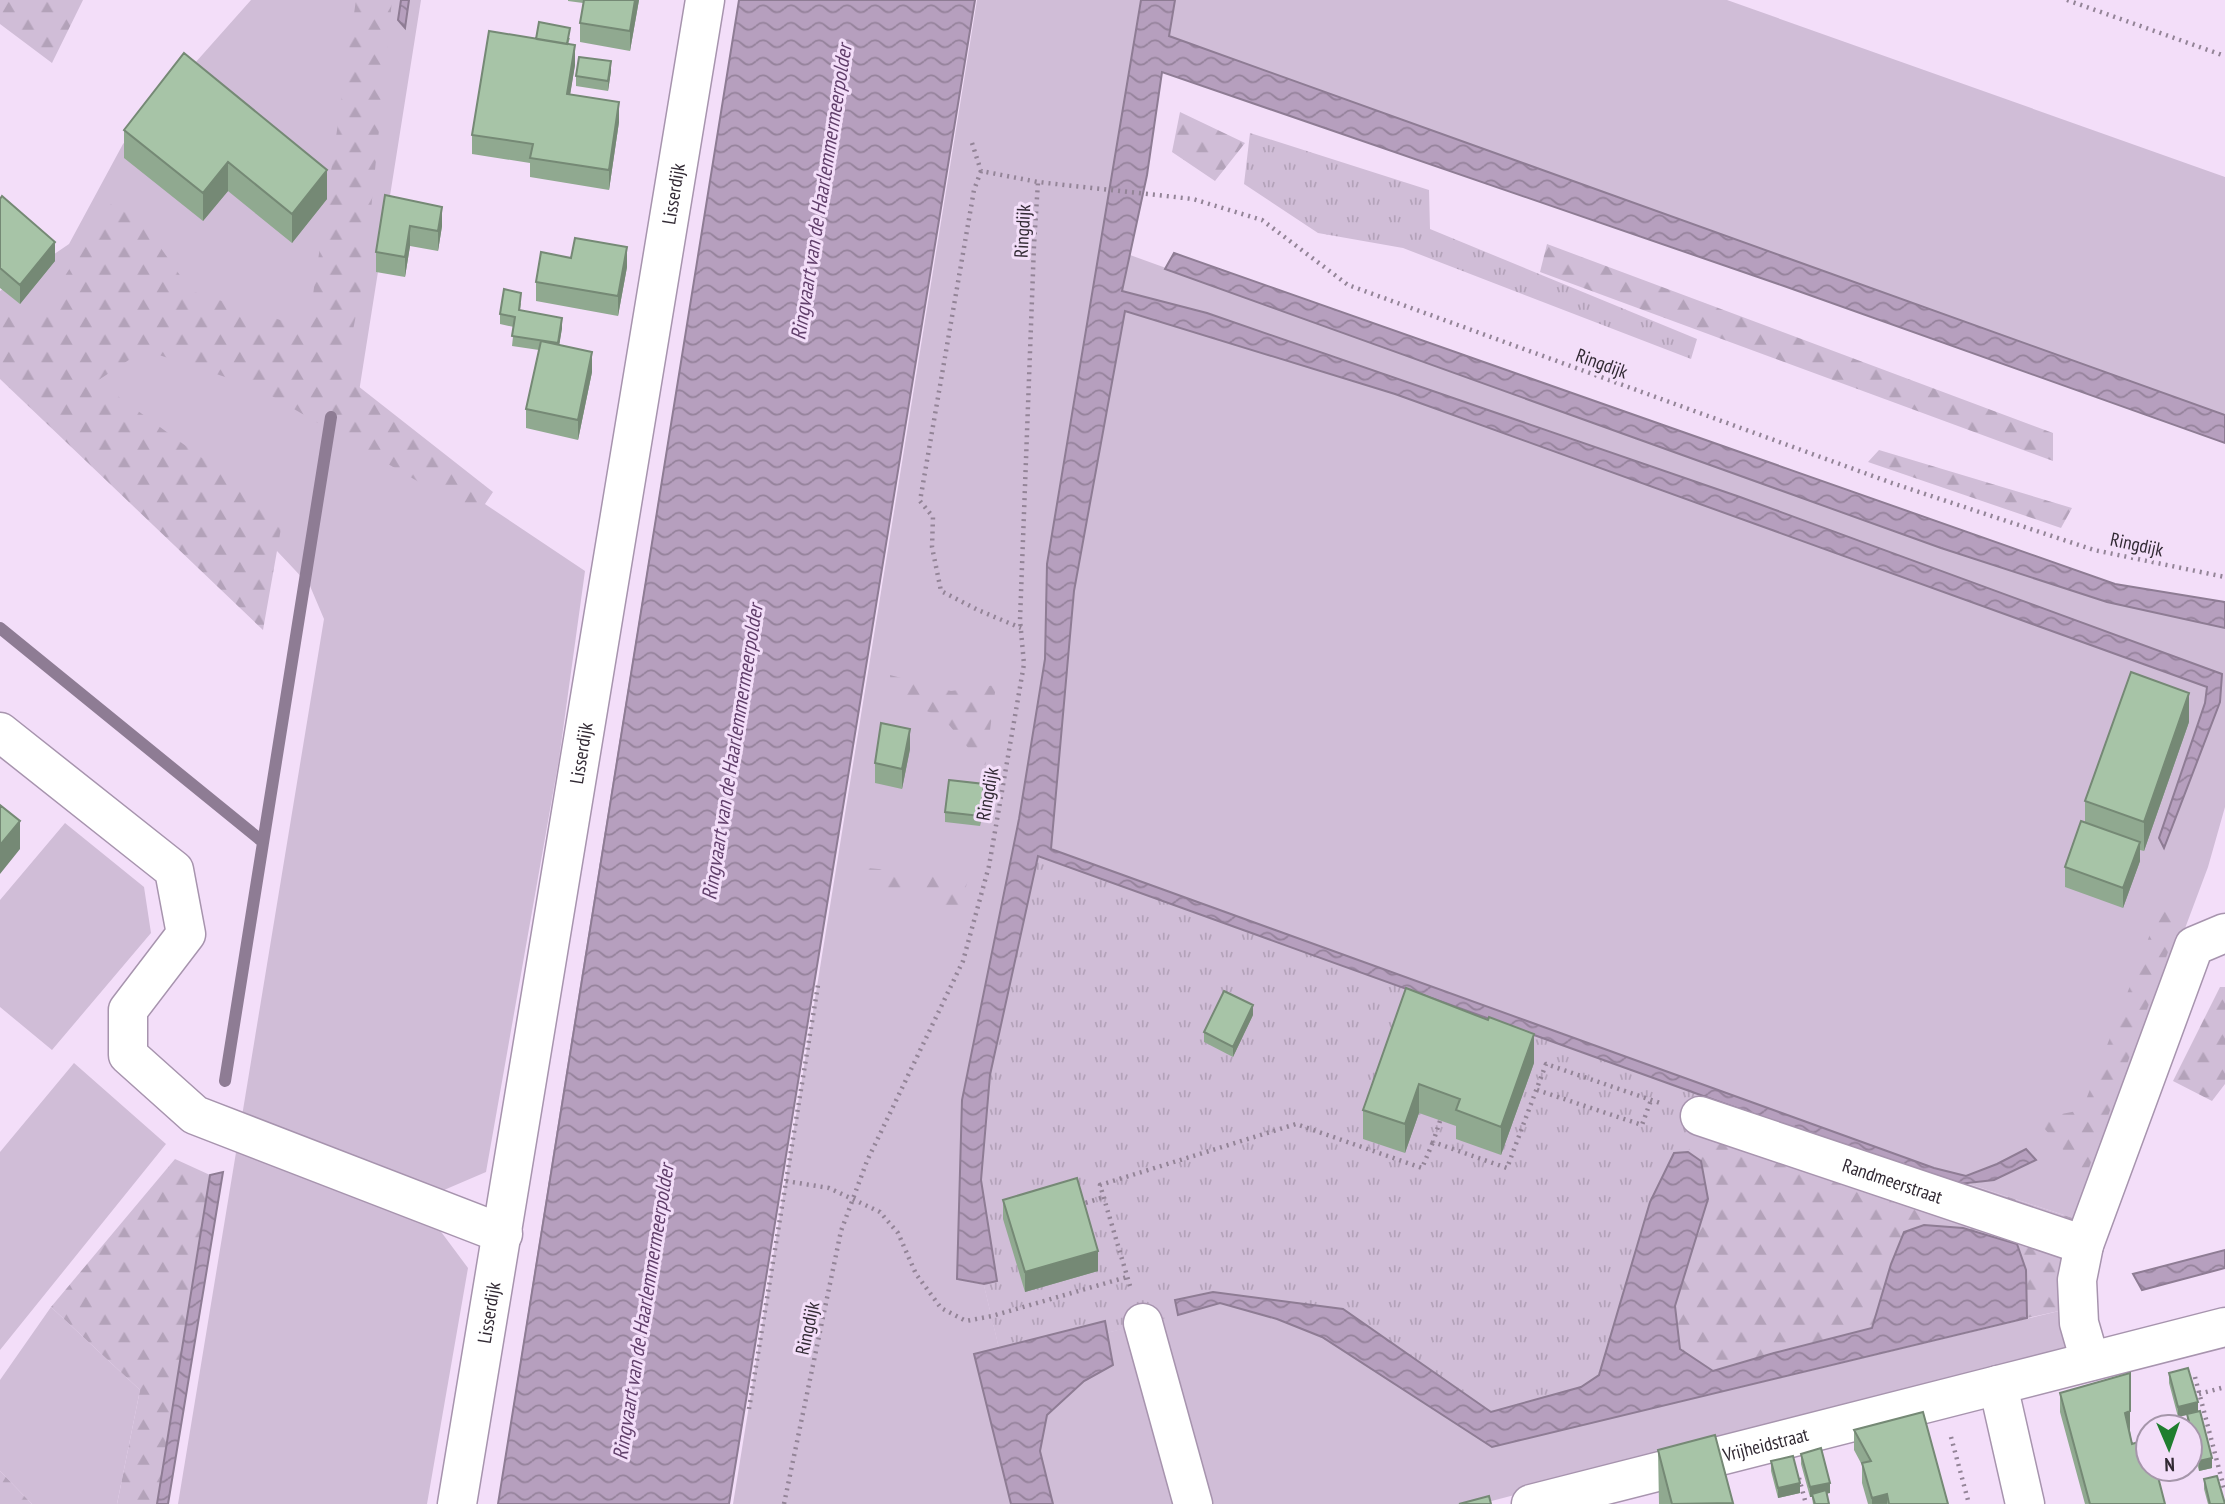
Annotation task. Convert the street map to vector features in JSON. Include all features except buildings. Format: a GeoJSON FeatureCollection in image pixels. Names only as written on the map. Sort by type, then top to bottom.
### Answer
{"type":"FeatureCollection","features":[{"type":"Feature","properties":{"kind":"street","name":"Lisserdijk"},"geometry":{"type":"LineString","coordinates":[[457,1504],[705,0]]}},
{"type":"Feature","properties":{"kind":"street"},"geometry":{"type":"LineString","coordinates":[[0,732],[174,870],[186,934],[128,1010],[128,1055],[195,1115],[503,1234]]}},
{"type":"Feature","properties":{"kind":"street"},"geometry":{"type":"LineString","coordinates":[[2090,1361],[2079,1323],[2077,1280],[2084,1245],[2194,946],[2225,933]]}},
{"type":"Feature","properties":{"kind":"street","name":"Randmeerstraat"},"geometry":{"type":"LineString","coordinates":[[1700,1116],[2084,1245]]}},
{"type":"Feature","properties":{"kind":"street"},"geometry":{"type":"LineString","coordinates":[[1143,1323],[1193,1504]]}},
{"type":"Feature","properties":{"kind":"street"},"geometry":{"type":"LineString","coordinates":[[2025,1504],[1998,1385],[2225,1327]]}},
{"type":"Feature","properties":{"kind":"street","name":"Vrijheidstraat"},"geometry":{"type":"LineString","coordinates":[[1555,1501],[1998,1385]]}},
{"type":"Feature","properties":{"kind":"path"},"geometry":{"type":"LineString","coordinates":[[2067,0],[2225,57]]}},
{"type":"Feature","properties":{"kind":"path"},"geometry":{"type":"LineString","coordinates":[[972,143],[981,171],[974,190],[920,500],[933,517],[932,547],[942,591],[1021,628]]}},
{"type":"Feature","properties":{"kind":"path"},"geometry":{"type":"LineString","coordinates":[[981,171],[1038,182]]}},
{"type":"Feature","properties":{"kind":"path","name":"Ringdijk"},"geometry":{"type":"LineString","coordinates":[[784,1504],[841,1231],[867,1161],[963,961],[989,866],[1024,664],[1021,628],[1038,182],[1193,199],[1262,220],[1348,285],[1892,483],[2094,550],[2225,577]]}},
{"type":"Feature","properties":{"kind":"path"},"geometry":{"type":"LineString","coordinates":[[749,1409],[818,985]]}},
{"type":"Feature","properties":{"kind":"path"},"geometry":{"type":"LineString","coordinates":[[1433,1142],[1507,1168],[1546,1064],[1700,1116]]}},
{"type":"Feature","properties":{"kind":"path"},"geometry":{"type":"LineString","coordinates":[[1537,1090],[1642,1125],[1651,1100]]}},
{"type":"Feature","properties":{"kind":"path"},"geometry":{"type":"LineString","coordinates":[[1143,1323],[1100,1185],[1296,1124],[1422,1168],[1440,1121]]}},
{"type":"Feature","properties":{"kind":"path"},"geometry":{"type":"LineString","coordinates":[[786,1181],[829,1188],[880,1212],[898,1233],[916,1274],[940,1308],[966,1321],[1127,1277]]}},
{"type":"Feature","properties":{"kind":"path"},"geometry":{"type":"LineString","coordinates":[[1079,1206],[1104,1197]]}},
{"type":"Feature","properties":{"kind":"path"},"geometry":{"type":"LineString","coordinates":[[2184,1338],[2225,1492]]}},
{"type":"Feature","properties":{"kind":"path"},"geometry":{"type":"LineString","coordinates":[[2199,1394],[2225,1387]]}},
{"type":"Feature","properties":{"kind":"path"},"geometry":{"type":"LineString","coordinates":[[1941,1399],[1969,1504]]}},
{"type":"Feature","properties":{"kind":"green space"},"geometry":{"type":"Polygon","coordinates":[[[0,0],[83,0],[52,63],[0,24],[0,0]]]}},
{"type":"Feature","properties":{"kind":"green space"},"geometry":{"type":"Polygon","coordinates":[[[251,0],[421,0],[355,417],[585,571],[559,759],[486,1172],[437,1193],[436,1225],[468,1268],[427,1504],[178,1504],[324,619],[310,586],[277,551],[83,411],[0,346],[0,291],[69,244],[123,144],[251,0]]]}},
{"type":"Feature","properties":{"kind":"green space"},"geometry":{"type":"Polygon","coordinates":[[[356,0],[392,0],[365,270],[344,375],[493,492],[477,516],[258,388],[144,350],[97,381],[283,517],[263,630],[0,379],[0,306],[31,329],[120,190],[191,291],[308,329],[356,0]]]}},
{"type":"Feature","properties":{"kind":"green space"},"geometry":{"type":"Polygon","coordinates":[[[977,0],[1141,0],[1047,564],[1045,659],[1019,819],[962,1100],[958,1279],[984,1285],[999,1348],[974,1354],[1011,1504],[733,1504],[977,0]]]}},
{"type":"Feature","properties":{"kind":"green space"},"geometry":{"type":"Polygon","coordinates":[[[1171,0],[1727,0],[2225,177],[2225,424],[1168,36],[1171,0]]]}},
{"type":"Feature","properties":{"kind":"green space"},"geometry":{"type":"Polygon","coordinates":[[[1180,112],[1245,143],[1215,181],[1172,152],[1180,112]]]}},
{"type":"Feature","properties":{"kind":"green space"},"geometry":{"type":"Polygon","coordinates":[[[1250,133],[1429,190],[1430,229],[1697,339],[1691,359],[1403,248],[1318,233],[1244,184],[1250,133]]]}},
{"type":"Feature","properties":{"kind":"green space"},"geometry":{"type":"Polygon","coordinates":[[[1547,244],[2053,433],[2053,461],[1540,272],[1547,244]]]}},
{"type":"Feature","properties":{"kind":"green space"},"geometry":{"type":"Polygon","coordinates":[[[1130,255],[1941,548],[2107,602],[2225,628],[2225,807],[2208,867],[2076,1219],[1969,1184],[1994,1180],[2035,1160],[2027,1150],[1966,1176],[1934,1168],[1051,849],[1074,591],[1124,311],[1395,394],[2208,687],[2205,703],[2220,702],[2222,674],[1740,497],[1207,313],[1122,291],[1130,255]]]}},
{"type":"Feature","properties":{"kind":"green space"},"geometry":{"type":"Polygon","coordinates":[[[1879,450],[2072,508],[2061,528],[1868,462],[1879,450]]]}},
{"type":"Feature","properties":{"kind":"green space"},"geometry":{"type":"Polygon","coordinates":[[[890,675],[951,691],[996,685],[985,768],[944,719],[892,695],[890,675]]]}},
{"type":"Feature","properties":{"kind":"green space"},"geometry":{"type":"Polygon","coordinates":[[[65,823],[144,887],[151,933],[52,1050],[0,1007],[0,900],[65,823]]]}},
{"type":"Feature","properties":{"kind":"green space"},"geometry":{"type":"Polygon","coordinates":[[[1038,855],[1950,1185],[1969,1184],[2076,1219],[2062,1254],[2059,1311],[2027,1318],[2026,1270],[1891,1264],[1872,1329],[1774,1353],[1713,1372],[1680,1349],[1675,1306],[1708,1199],[1674,1153],[1650,1202],[1491,1412],[1343,1309],[1175,1300],[1178,1315],[1106,1333],[1105,1322],[999,1348],[984,1285],[996,1281],[1038,855]]]}},
{"type":"Feature","properties":{"kind":"green space"},"geometry":{"type":"Polygon","coordinates":[[[1038,855],[1707,1097],[1688,1152],[1673,1153],[1650,1202],[1599,1375],[1581,1387],[1491,1412],[1343,1309],[1175,1300],[1178,1315],[1106,1333],[1104,1321],[999,1348],[984,1285],[997,1281],[981,1180],[990,1075],[1038,855]]]}},
{"type":"Feature","properties":{"kind":"green space"},"geometry":{"type":"Polygon","coordinates":[[[867,868],[969,877],[954,924],[921,892],[869,887],[867,868]]]}},
{"type":"Feature","properties":{"kind":"green space"},"geometry":{"type":"Polygon","coordinates":[[[2159,911],[2183,911],[2086,1176],[2036,1119],[2082,1110],[2159,911]]]}},
{"type":"Feature","properties":{"kind":"green space"},"geometry":{"type":"Polygon","coordinates":[[[2220,987],[2225,987],[2225,1084],[2212,1101],[2173,1081],[2220,987]]]}},
{"type":"Feature","properties":{"kind":"green space"},"geometry":{"type":"Polygon","coordinates":[[[74,1063],[166,1144],[0,1350],[0,1152],[74,1063]]]}},
{"type":"Feature","properties":{"kind":"green space"},"geometry":{"type":"Polygon","coordinates":[[[175,1159],[210,1175],[157,1504],[117,1504],[140,1390],[51,1307],[175,1159]]]}},
{"type":"Feature","properties":{"kind":"green space"},"geometry":{"type":"Polygon","coordinates":[[[1220,1303],[1277,1319],[1322,1337],[1492,1447],[2059,1311],[2068,1351],[1480,1504],[1053,1504],[1040,1451],[1047,1415],[1084,1381],[1112,1365],[1106,1333],[1220,1303]]]}},
{"type":"Feature","properties":{"kind":"green space"},"geometry":{"type":"Polygon","coordinates":[[[51,1307],[140,1390],[117,1504],[32,1504],[0,1471],[0,1380],[51,1307]]]}},
{"type":"Feature","properties":{"kind":"green space"},"geometry":{"type":"Polygon","coordinates":[[[0,1471],[32,1504],[0,1504],[0,1471]]]}},
{"type":"Feature","properties":{"kind":"water"},"geometry":{"type":"Polygon","coordinates":[[[401,0],[409,0],[405,28],[398,20],[401,0]]]}},
{"type":"Feature","properties":{"kind":"water","name":"Ringvaart van de Haarlemmermeerpolder"},"geometry":{"type":"Polygon","coordinates":[[[739,0],[975,0],[729,1504],[498,1504],[587,940],[739,0]]]}},
{"type":"Feature","properties":{"kind":"water"},"geometry":{"type":"Polygon","coordinates":[[[1141,0],[1175,0],[1169,36],[2225,415],[2225,443],[1784,286],[1162,72],[1147,175],[1122,291],[1207,313],[1740,497],[2222,674],[2220,702],[2164,848],[2159,838],[2205,703],[2207,687],[1395,394],[1125,311],[1074,591],[1051,849],[1934,1168],[1966,1176],[2026,1149],[2036,1160],[1994,1180],[1950,1185],[1038,856],[990,1075],[981,1180],[997,1281],[984,1284],[957,1279],[962,1100],[1019,819],[1045,659],[1047,564],[1141,0]]]}},
{"type":"Feature","properties":{"kind":"water"},"geometry":{"type":"Polygon","coordinates":[[[1174,253],[2115,584],[2225,602],[2225,628],[2107,602],[1941,548],[1165,269],[1174,253]]]}},
{"type":"Feature","properties":{"kind":"water"},"geometry":{"type":"Polygon","coordinates":[[[1688,1152],[1701,1161],[1708,1199],[1675,1306],[1680,1349],[1713,1371],[1872,1328],[1891,1264],[1904,1232],[1924,1225],[1963,1228],[2017,1244],[2026,1270],[2027,1318],[1492,1447],[1322,1337],[1277,1319],[1220,1303],[1178,1315],[1175,1300],[1213,1292],[1343,1309],[1491,1412],[1581,1387],[1599,1375],[1650,1202],[1674,1153],[1688,1152]]]}},
{"type":"Feature","properties":{"kind":"water"},"geometry":{"type":"Polygon","coordinates":[[[223,1172],[168,1504],[157,1504],[210,1175],[223,1172]]]}},
{"type":"Feature","properties":{"kind":"water"},"geometry":{"type":"Polygon","coordinates":[[[2225,1250],[2225,1268],[2142,1290],[2133,1274],[2225,1250]]]}},
{"type":"Feature","properties":{"kind":"water"},"geometry":{"type":"Polygon","coordinates":[[[1105,1321],[1113,1365],[1084,1381],[1047,1415],[1040,1451],[1053,1504],[1011,1504],[974,1354],[1105,1321]]]}},
{"type":"Feature","properties":{"kind":"waterway"},"geometry":{"type":"LineString","coordinates":[[225,1081],[331,417]]}},
{"type":"Feature","properties":{"kind":"waterway"},"geometry":{"type":"LineString","coordinates":[[0,628],[263,842]]}}]}
